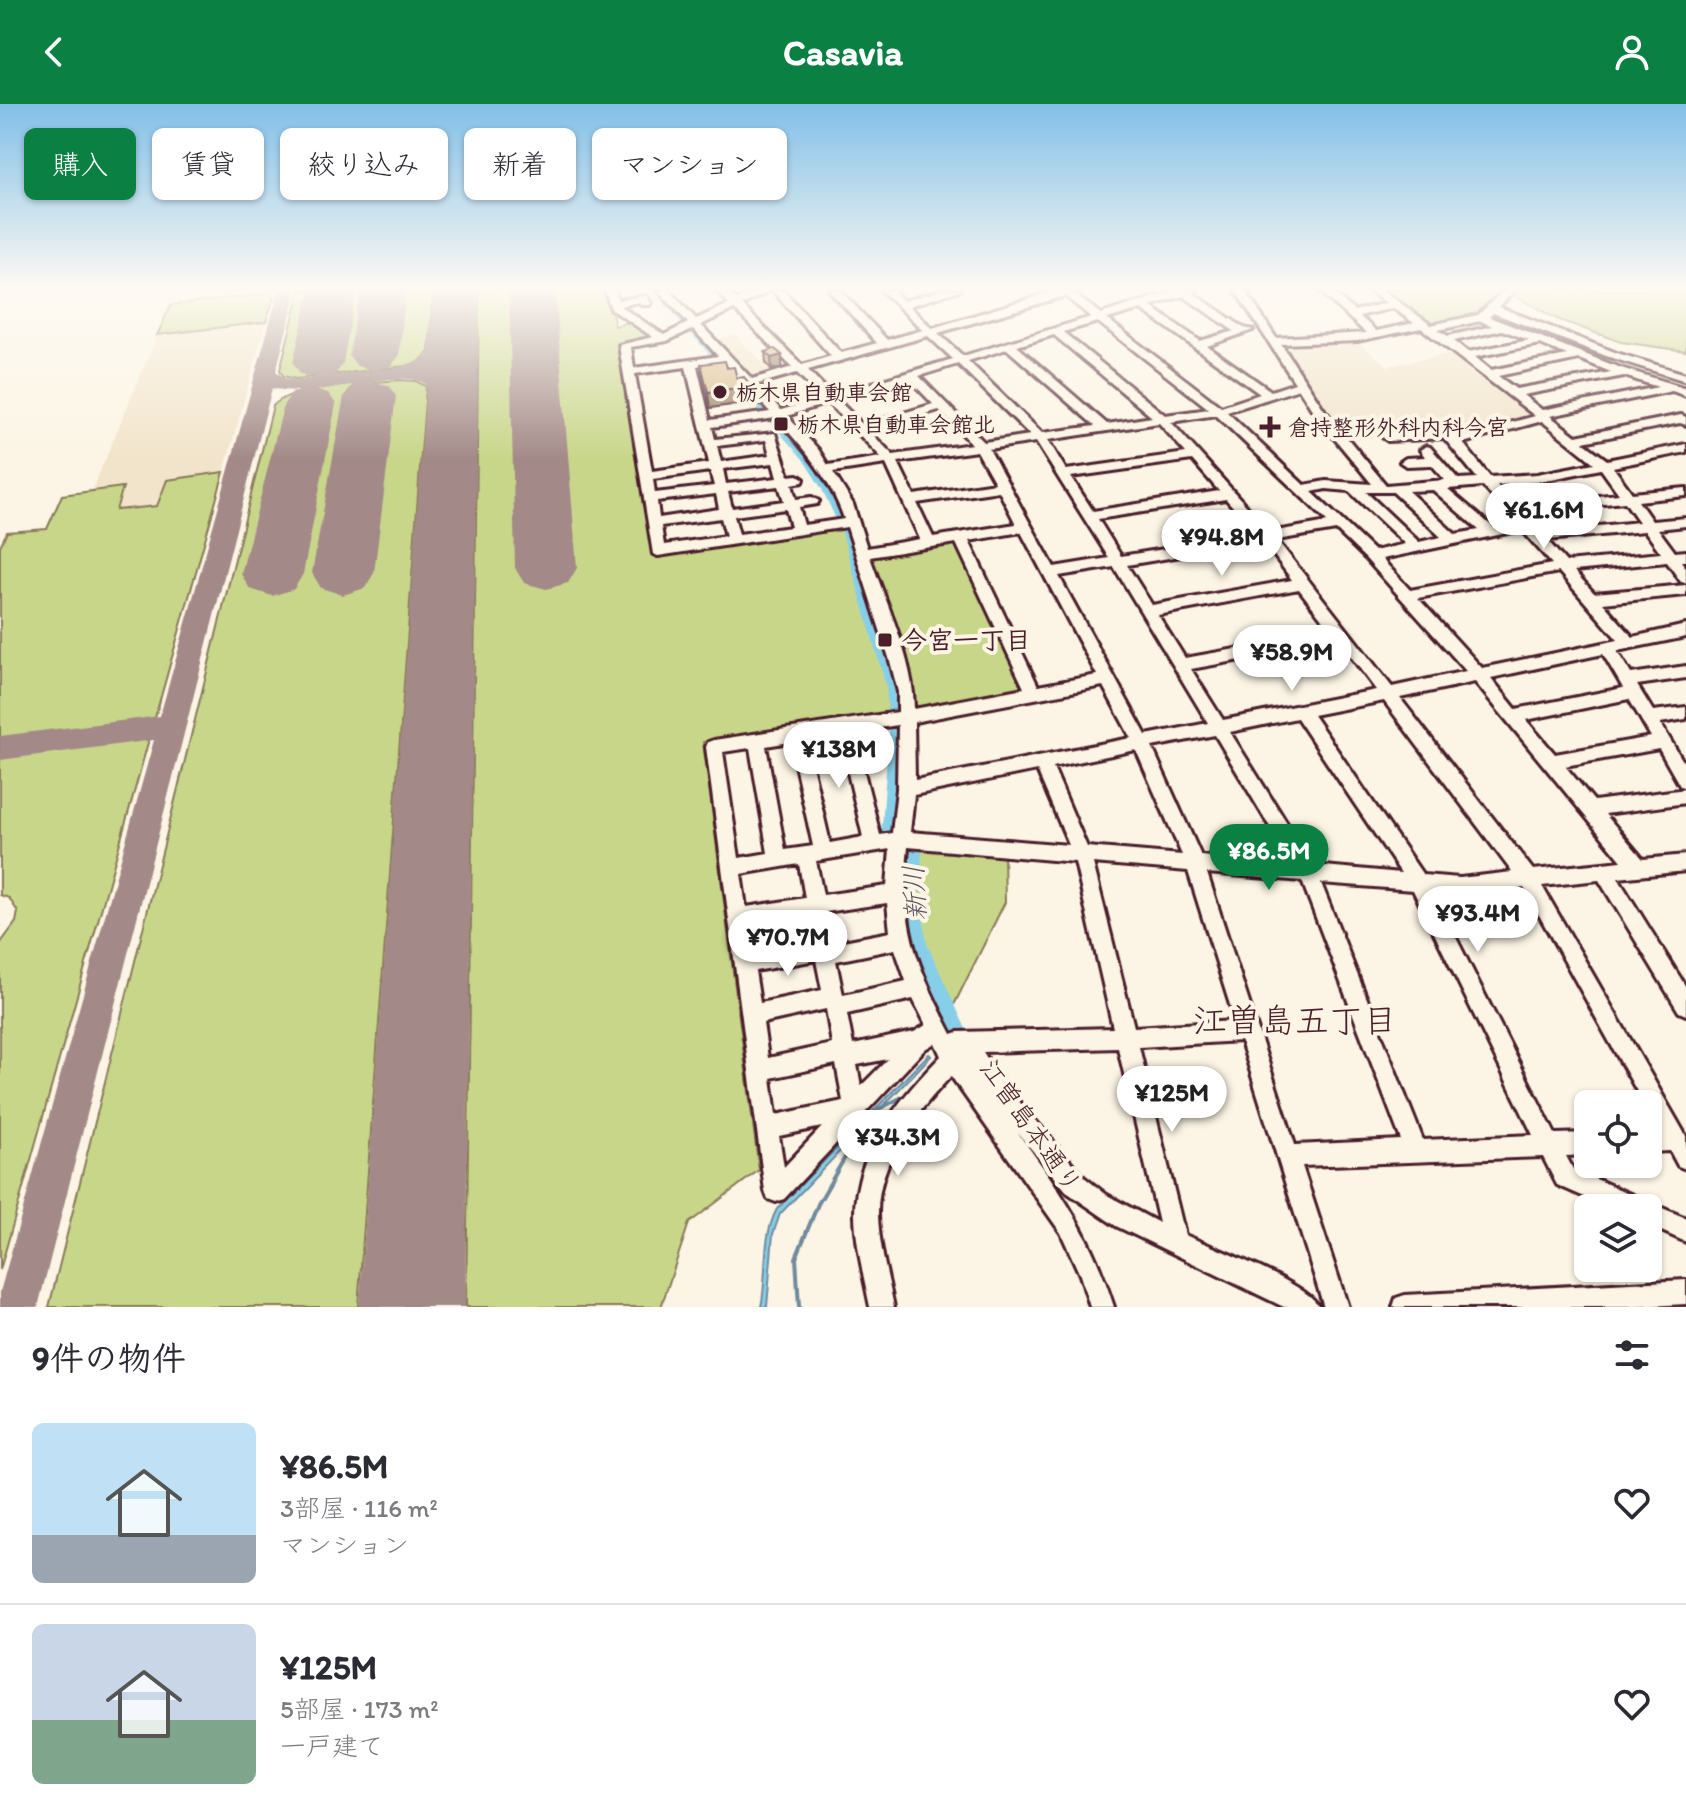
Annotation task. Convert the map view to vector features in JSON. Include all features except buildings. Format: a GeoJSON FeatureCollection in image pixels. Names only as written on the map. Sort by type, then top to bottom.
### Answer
{"type":"FeatureCollection","features":[{"type":"Feature","properties":{"kind":"street"},"geometry":{"type":"LineString","coordinates":[[625,346],[658,551],[853,522]]}},
{"type":"Feature","properties":{"kind":"street","name":"江曽島本通り"},"geometry":{"type":"LineString","coordinates":[[714,346],[780,414],[826,469],[853,522],[902,672],[907,717],[906,789],[895,893],[901,939],[918,988],[951,1043],[979,1104],[1011,1142],[1069,1225],[1091,1272],[1102,1307]]}},
{"type":"Feature","properties":{"kind":"street"},"geometry":{"type":"LineString","coordinates":[[775,346],[891,460],[929,543]]}},
{"type":"Feature","properties":{"kind":"street"},"geometry":{"type":"LineString","coordinates":[[828,346],[839,358]]}},
{"type":"Feature","properties":{"kind":"street"},"geometry":{"type":"LineString","coordinates":[[750,383],[881,346]]}},
{"type":"Feature","properties":{"kind":"street"},"geometry":{"type":"LineString","coordinates":[[946,346],[1040,438],[1308,873],[1416,1151]]}},
{"type":"Feature","properties":{"kind":"street"},"geometry":{"type":"LineString","coordinates":[[705,424],[780,414],[1005,346]]}},
{"type":"Feature","properties":{"kind":"street"},"geometry":{"type":"LineString","coordinates":[[1010,346],[1105,428]]}},
{"type":"Feature","properties":{"kind":"street"},"geometry":{"type":"LineString","coordinates":[[1073,346],[1163,420],[1267,537],[1529,880],[1681,1149]]}},
{"type":"Feature","properties":{"kind":"street"},"geometry":{"type":"LineString","coordinates":[[1135,346],[1219,411],[1409,595],[1639,868]]}},
{"type":"Feature","properties":{"kind":"street"},"geometry":{"type":"LineString","coordinates":[[1201,346],[1269,395]]}},
{"type":"Feature","properties":{"kind":"street"},"geometry":{"type":"LineString","coordinates":[[1275,346],[1300,385],[1389,489],[1453,540]]}},
{"type":"Feature","properties":{"kind":"street"},"geometry":{"type":"LineString","coordinates":[[1454,346],[1605,465],[1650,527],[1679,557],[1686,578]]}},
{"type":"Feature","properties":{"kind":"street"},"geometry":{"type":"LineString","coordinates":[[1466,356],[1515,346]]}},
{"type":"Feature","properties":{"kind":"street"},"geometry":{"type":"LineString","coordinates":[[1555,346],[1686,392]]}},
{"type":"Feature","properties":{"kind":"street"},"geometry":{"type":"LineString","coordinates":[[1590,346],[1686,378]]}},
{"type":"Feature","properties":{"kind":"street"},"geometry":{"type":"LineString","coordinates":[[1489,374],[1581,356]]}},
{"type":"Feature","properties":{"kind":"street"},"geometry":{"type":"LineString","coordinates":[[629,372],[726,358]]}},
{"type":"Feature","properties":{"kind":"street"},"geometry":{"type":"LineString","coordinates":[[691,364],[733,539]]}},
{"type":"Feature","properties":{"kind":"street"},"geometry":{"type":"LineString","coordinates":[[1513,393],[1625,372]]}},
{"type":"Feature","properties":{"kind":"street"},"geometry":{"type":"LineString","coordinates":[[912,375],[981,446],[1141,742],[1195,864],[1336,1307]]}},
{"type":"Feature","properties":{"kind":"street"},"geometry":{"type":"LineString","coordinates":[[826,469],[1219,411],[1300,385]]}},
{"type":"Feature","properties":{"kind":"street"},"geometry":{"type":"LineString","coordinates":[[1455,441],[1542,415],[1672,388]]}},
{"type":"Feature","properties":{"kind":"street"},"geometry":{"type":"LineString","coordinates":[[861,430],[942,405]]}},
{"type":"Feature","properties":{"kind":"street"},"geometry":{"type":"LineString","coordinates":[[1573,440],[1681,419],[1686,421]]}},
{"type":"Feature","properties":{"kind":"street"},"geometry":{"type":"LineString","coordinates":[[1388,437],[1447,434],[1630,643]]}},
{"type":"Feature","properties":{"kind":"street"},"geometry":{"type":"LineString","coordinates":[[710,443],[771,436],[777,458],[791,480],[791,504],[799,530]]}},
{"type":"Feature","properties":{"kind":"street"},"geometry":{"type":"LineString","coordinates":[[1301,490],[1326,485],[1389,489],[1568,474],[1686,448]]}},
{"type":"Feature","properties":{"kind":"street"},"geometry":{"type":"LineString","coordinates":[[1406,462],[1430,455],[1455,484]]}},
{"type":"Feature","properties":{"kind":"street"},"geometry":{"type":"LineString","coordinates":[[1064,474],[1196,456]]}},
{"type":"Feature","properties":{"kind":"street"},"geometry":{"type":"LineString","coordinates":[[646,476],[777,458]]}},
{"type":"Feature","properties":{"kind":"street"},"geometry":{"type":"LineString","coordinates":[[649,498],[791,480]]}},
{"type":"Feature","properties":{"kind":"street"},"geometry":{"type":"LineString","coordinates":[[1436,485],[1490,532]]}},
{"type":"Feature","properties":{"kind":"street"},"geometry":{"type":"LineString","coordinates":[[909,500],[1003,486]]}},
{"type":"Feature","properties":{"kind":"street"},"geometry":{"type":"LineString","coordinates":[[1353,487],[1416,547]]}},
{"type":"Feature","properties":{"kind":"street"},"geometry":{"type":"LineString","coordinates":[[1510,509],[1686,492]]}},
{"type":"Feature","properties":{"kind":"street"},"geometry":{"type":"LineString","coordinates":[[1090,516],[1230,494]]}},
{"type":"Feature","properties":{"kind":"street"},"geometry":{"type":"LineString","coordinates":[[653,523],[812,501]]}},
{"type":"Feature","properties":{"kind":"street"},"geometry":{"type":"LineString","coordinates":[[1371,556],[1490,532],[1650,527],[1686,522]]}},
{"type":"Feature","properties":{"kind":"street"},"geometry":{"type":"LineString","coordinates":[[1050,573],[1338,525]]}},
{"type":"Feature","properties":{"kind":"street"},"geometry":{"type":"LineString","coordinates":[[864,553],[1025,527]]}},
{"type":"Feature","properties":{"kind":"street"},"geometry":{"type":"LineString","coordinates":[[961,538],[1034,693]]}},
{"type":"Feature","properties":{"kind":"street"},"geometry":{"type":"LineString","coordinates":[[1409,595],[1562,567],[1679,557]]}},
{"type":"Feature","properties":{"kind":"street"},"geometry":{"type":"LineString","coordinates":[[1148,611],[1302,583]]}},
{"type":"Feature","properties":{"kind":"street"},"geometry":{"type":"LineString","coordinates":[[1590,599],[1686,590]]}},
{"type":"Feature","properties":{"kind":"street"},"geometry":{"type":"LineString","coordinates":[[906,789],[1388,694],[1686,631]]}},
{"type":"Feature","properties":{"kind":"street"},"geometry":{"type":"LineString","coordinates":[[1180,665],[1342,636]]}},
{"type":"Feature","properties":{"kind":"street"},"geometry":{"type":"LineString","coordinates":[[1607,648],[1663,742],[1680,760],[1686,781]]}},
{"type":"Feature","properties":{"kind":"street"},"geometry":{"type":"LineString","coordinates":[[1512,716],[1686,672]]}},
{"type":"Feature","properties":{"kind":"street"},"geometry":{"type":"LineString","coordinates":[[918,1042],[776,1191],[714,747],[907,717],[1106,679]]}},
{"type":"Feature","properties":{"kind":"street"},"geometry":{"type":"LineString","coordinates":[[1301,711],[1420,885],[1565,1177],[1604,1194]]}},
{"type":"Feature","properties":{"kind":"street"},"geometry":{"type":"LineString","coordinates":[[1649,718],[1686,713]]}},
{"type":"Feature","properties":{"kind":"street"},"geometry":{"type":"LineString","coordinates":[[845,727],[873,843]]}},
{"type":"Feature","properties":{"kind":"street"},"geometry":{"type":"LineString","coordinates":[[797,734],[815,853],[815,904],[855,1109]]}},
{"type":"Feature","properties":{"kind":"street"},"geometry":{"type":"LineString","coordinates":[[757,741],[778,860]]}},
{"type":"Feature","properties":{"kind":"street"},"geometry":{"type":"LineString","coordinates":[[1550,762],[1663,742]]}},
{"type":"Feature","properties":{"kind":"street"},"geometry":{"type":"LineString","coordinates":[[1042,762],[1082,855],[1175,1242]]}},
{"type":"Feature","properties":{"kind":"street"},"geometry":{"type":"LineString","coordinates":[[1590,809],[1686,796]]}},
{"type":"Feature","properties":{"kind":"street"},"geometry":{"type":"LineString","coordinates":[[732,867],[900,839],[1420,885],[1460,886],[1686,863]]}},
{"type":"Feature","properties":{"kind":"street"},"geometry":{"type":"LineString","coordinates":[[1603,871],[1686,1005]]}},
{"type":"Feature","properties":{"kind":"street"},"geometry":{"type":"LineString","coordinates":[[739,917],[895,893]]}},
{"type":"Feature","properties":{"kind":"street"},"geometry":{"type":"LineString","coordinates":[[745,963],[901,939]]}},
{"type":"Feature","properties":{"kind":"street"},"geometry":{"type":"LineString","coordinates":[[753,1015],[918,988]]}},
{"type":"Feature","properties":{"kind":"street"},"geometry":{"type":"LineString","coordinates":[[760,1070],[918,1042],[1124,1038],[1248,1030]]}},
{"type":"Feature","properties":{"kind":"street"},"geometry":{"type":"LineString","coordinates":[[951,1043],[991,1084],[1060,1167],[1097,1202],[1175,1242],[1280,1289],[1307,1307]]}},
{"type":"Feature","properties":{"kind":"street"},"geometry":{"type":"LineString","coordinates":[[882,1307],[866,1205],[880,1156],[951,1043]]}},
{"type":"Feature","properties":{"kind":"street"},"geometry":{"type":"LineString","coordinates":[[769,1127],[855,1109]]}},
{"type":"Feature","properties":{"kind":"street"},"geometry":{"type":"LineString","coordinates":[[1287,1156],[1574,1145]]}},
{"type":"Feature","properties":{"kind":"street"},"geometry":{"type":"LineString","coordinates":[[1662,1219],[1686,1230]]}},
{"type":"Feature","properties":{"kind":"street"},"geometry":{"type":"LineString","coordinates":[[1405,1307],[1686,1292]]}},
{"type":"Feature","properties":{"kind":"shaded area"},"geometry":{"type":"Polygon","coordinates":[[[152,346],[259,346],[224,472],[168,480],[157,505],[115,511],[123,487],[92,491],[152,346]]]}},
{"type":"Feature","properties":{"kind":"shaded area"},"geometry":{"type":"Polygon","coordinates":[[[720,346],[747,346],[762,362],[782,356],[793,368],[752,380],[720,346]]]}},
{"type":"Feature","properties":{"kind":"shaded area"},"geometry":{"type":"Polygon","coordinates":[[[1281,346],[1363,346],[1388,366],[1458,352],[1539,415],[1459,437],[1448,431],[1347,440],[1281,346]]]}},
{"type":"Feature","properties":{"kind":"green space"},"geometry":{"type":"Polygon","coordinates":[[[286,346],[429,346],[429,352],[419,362],[406,366],[296,379],[283,376],[280,370],[286,346]]]}},
{"type":"Feature","properties":{"kind":"green space"},"geometry":{"type":"Polygon","coordinates":[[[478,346],[619,346],[652,554],[837,526],[843,528],[893,702],[886,713],[703,742],[759,1170],[689,1223],[661,1307],[466,1307],[478,346]]]}},
{"type":"Feature","properties":{"kind":"green space"},"geometry":{"type":"Polygon","coordinates":[[[1651,346],[1686,346],[1686,351],[1651,346]]]}},
{"type":"Feature","properties":{"kind":"green space"},"geometry":{"type":"Polygon","coordinates":[[[416,381],[426,386],[358,1307],[49,1307],[273,406],[296,393],[313,389],[416,381]]]}},
{"type":"Feature","properties":{"kind":"green space"},"geometry":{"type":"Polygon","coordinates":[[[224,472],[0,1270],[0,944],[16,922],[18,912],[9,898],[0,895],[0,546],[7,532],[47,529],[62,495],[123,487],[116,510],[157,506],[167,480],[224,472]]]}},
{"type":"Feature","properties":{"kind":"green space"},"geometry":{"type":"Polygon","coordinates":[[[954,541],[960,544],[1025,686],[1020,693],[925,710],[916,705],[907,663],[871,556],[954,541]]]}},
{"type":"Feature","properties":{"kind":"green space"},"geometry":{"type":"Polygon","coordinates":[[[909,845],[1004,856],[1005,902],[945,1023],[909,938],[904,900],[909,845]]]}},
{"type":"Feature","properties":{"kind":"water"},"geometry":{"type":"Polygon","coordinates":[[[906,872],[912,873],[913,913],[922,951],[952,1025],[947,1026],[916,952],[908,914],[906,872]]]}},
{"type":"Feature","properties":{"kind":"water"},"geometry":{"type":"Polygon","coordinates":[[[929,1054],[931,1056],[780,1214],[773,1234],[767,1307],[761,1307],[769,1232],[777,1209],[929,1054]]]}},
{"type":"Feature","properties":{"kind":"waterway","name":"新川"},"geometry":{"type":"LineString","coordinates":[[708,346],[808,456],[849,530],[895,686],[898,729],[891,840],[912,849],[910,896],[916,944],[965,1053]]}},
{"type":"Feature","properties":{"kind":"waterway"},"geometry":{"type":"LineString","coordinates":[[799,1307],[796,1258],[818,1204],[844,1159],[879,1109],[906,1095]]}},
{"type":"Feature","properties":{"kind":"taxiway"},"geometry":{"type":"LineString","coordinates":[[266,372],[273,346]]}},
{"type":"Feature","properties":{"kind":"taxiway"},"geometry":{"type":"LineString","coordinates":[[266,372],[278,383],[298,386],[402,373],[422,367],[454,346]]}},
{"type":"Feature","properties":{"kind":"taxiway"},"geometry":{"type":"LineString","coordinates":[[172,726],[266,372]]}},
{"type":"Feature","properties":{"kind":"taxiway"},"geometry":{"type":"LineString","coordinates":[[403,373],[431,378],[443,385],[452,396]]}},
{"type":"Feature","properties":{"kind":"taxiway"},"geometry":{"type":"LineString","coordinates":[[0,748],[172,726]]}},
{"type":"Feature","properties":{"kind":"taxiway"},"geometry":{"type":"LineString","coordinates":[[17,1307],[172,726]]}},
{"type":"Feature","properties":{"kind":"runway"},"geometry":{"type":"LineString","coordinates":[[318,363],[321,346]]}},
{"type":"Feature","properties":{"kind":"runway"},"geometry":{"type":"LineString","coordinates":[[374,356],[375,346]]}},
{"type":"Feature","properties":{"kind":"runway"},"geometry":{"type":"LineString","coordinates":[[412,1307],[454,346]]}},
{"type":"Feature","properties":{"kind":"runway"},"geometry":{"type":"LineString","coordinates":[[535,346],[546,568]]}},
{"type":"Feature","properties":{"kind":"runway"},"geometry":{"type":"LineString","coordinates":[[343,573],[370,396]]}},
{"type":"Feature","properties":{"kind":"runway"},"geometry":{"type":"LineString","coordinates":[[272,574],[310,404]]}},
{"type":"Feature","properties":{"kind":"place","name":"栃木県自動車会館"},"geometry":{"type":"Point","coordinates":[720,392]}},
{"type":"Feature","properties":{"kind":"place","name":"栃木県自動車会館北"},"geometry":{"type":"Point","coordinates":[781,424]}},
{"type":"Feature","properties":{"kind":"place","name":"倉持整形外科内科今宮"},"geometry":{"type":"Point","coordinates":[1270,427]}},
{"type":"Feature","properties":{"kind":"place","name":"今宮一丁目"},"geometry":{"type":"Point","coordinates":[885,640]}},
{"type":"Feature","properties":{"kind":"district","name":"江曽島五丁目"},"geometry":{"type":"Point","coordinates":[1295,1020]}}]}
